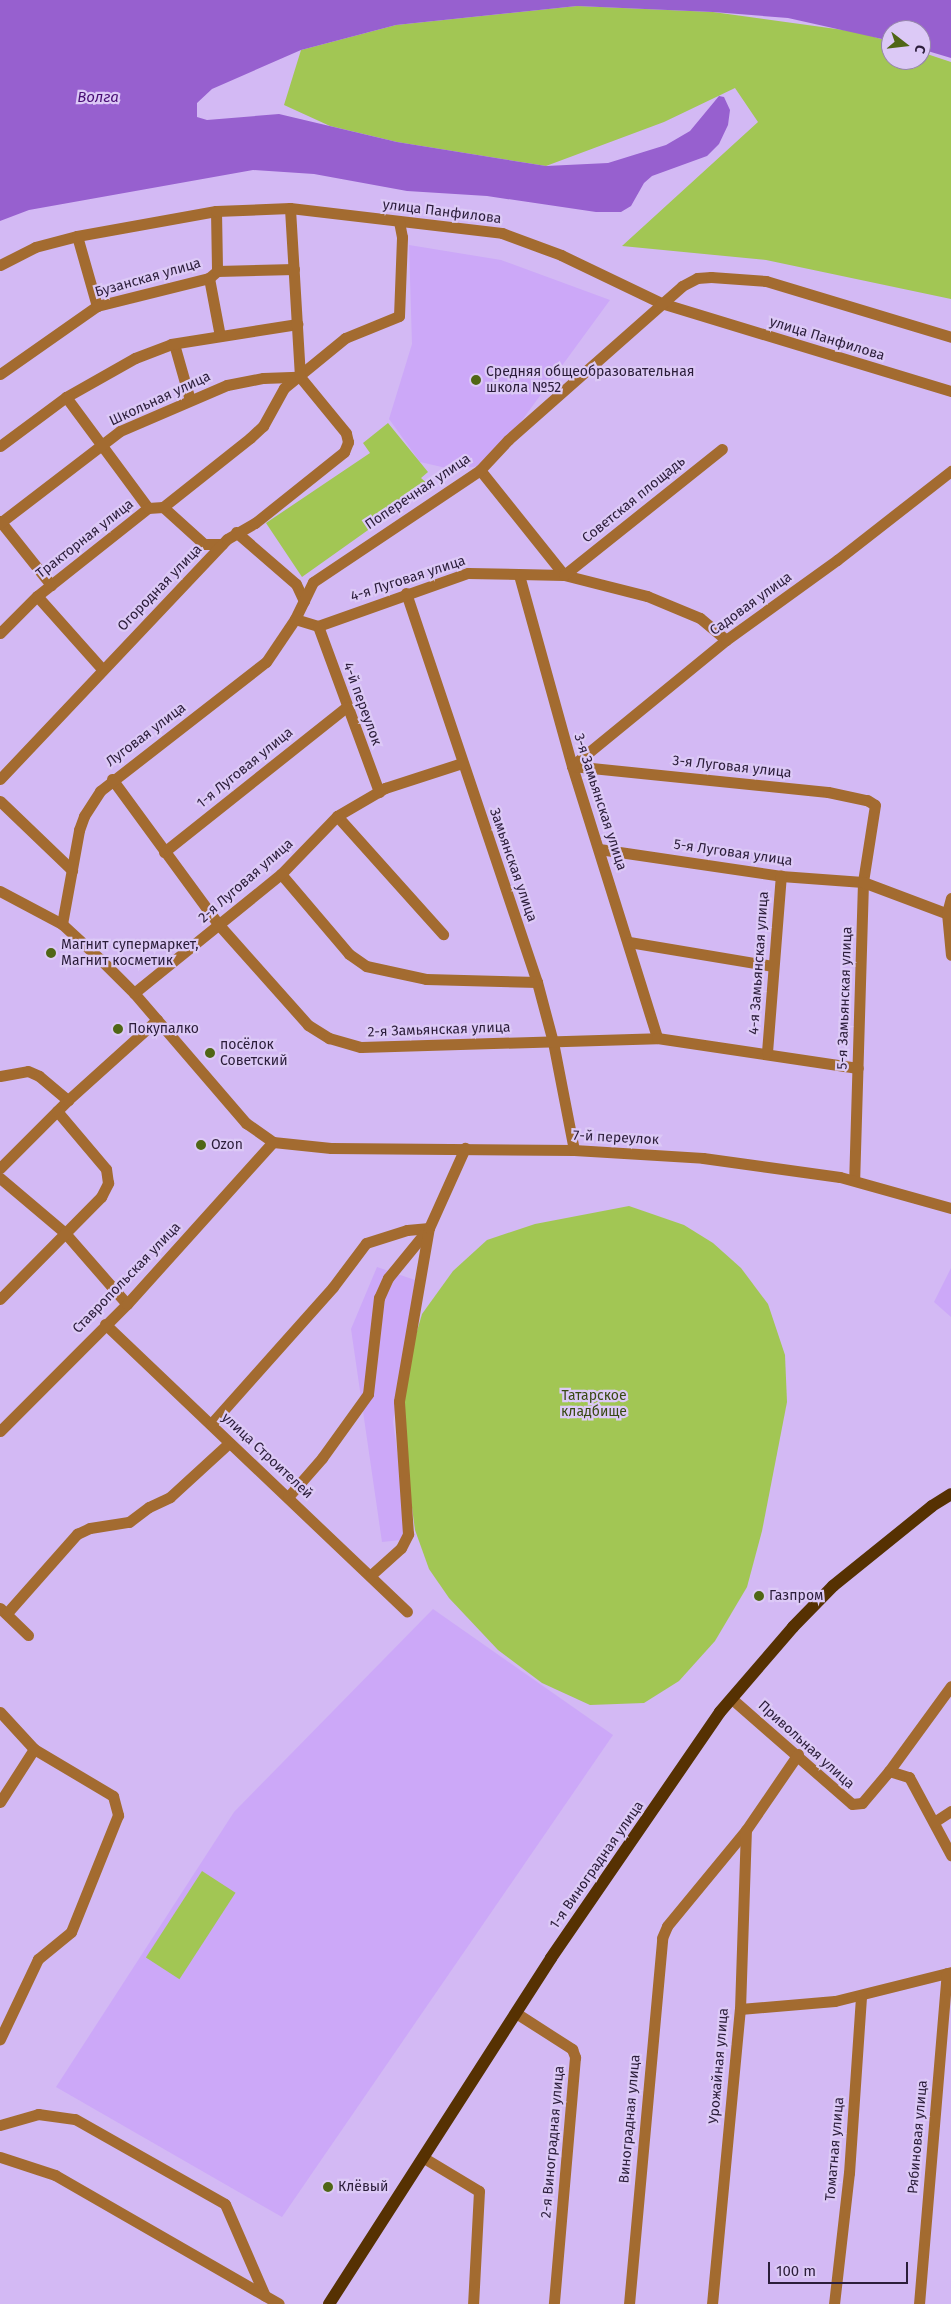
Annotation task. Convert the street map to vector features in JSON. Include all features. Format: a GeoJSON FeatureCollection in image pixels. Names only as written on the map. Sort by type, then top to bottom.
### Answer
{"type":"FeatureCollection","features":[{"type":"Feature","properties":{"kind":"main road","name":"1-я Виноградная улица"},"geometry":{"type":"LineString","coordinates":[[329,2304],[516,2013],[732,1699],[833,1586],[932,1506],[951,1494]]}},
{"type":"Feature","properties":{"kind":"street","name":"улица Панфилова"},"geometry":{"type":"LineString","coordinates":[[0,265],[35,247],[77,236],[216,211],[290,208],[502,233],[561,255],[661,304],[951,390]]}},
{"type":"Feature","properties":{"kind":"street"},"geometry":{"type":"LineString","coordinates":[[290,208],[300,377]]}},
{"type":"Feature","properties":{"kind":"street"},"geometry":{"type":"LineString","coordinates":[[216,211],[213,274],[220,336]]}},
{"type":"Feature","properties":{"kind":"street"},"geometry":{"type":"LineString","coordinates":[[222,544],[204,544],[162,507],[260,429],[279,394],[345,338],[399,316],[402,237],[399,222]]}},
{"type":"Feature","properties":{"kind":"street"},"geometry":{"type":"LineString","coordinates":[[77,236],[97,306]]}},
{"type":"Feature","properties":{"kind":"street","name":"Бузанская улица"},"geometry":{"type":"LineString","coordinates":[[0,374],[97,306],[213,274],[294,269]]}},
{"type":"Feature","properties":{"kind":"street","name":"Поперечная улица"},"geometry":{"type":"LineString","coordinates":[[304,601],[313,582],[480,470],[508,440],[661,304],[696,278],[731,276],[766,281],[951,336]]}},
{"type":"Feature","properties":{"kind":"street"},"geometry":{"type":"LineString","coordinates":[[0,446],[66,397],[135,358],[174,344],[297,324]]}},
{"type":"Feature","properties":{"kind":"street"},"geometry":{"type":"LineString","coordinates":[[174,344],[190,400]]}},
{"type":"Feature","properties":{"kind":"street","name":"Школьная улица"},"geometry":{"type":"LineString","coordinates":[[0,522],[120,431],[190,400],[241,381],[300,377]]}},
{"type":"Feature","properties":{"kind":"street","name":"Огородная улица"},"geometry":{"type":"LineString","coordinates":[[0,779],[222,544],[236,532],[255,524],[344,452],[348,442],[346,433],[300,377]]}},
{"type":"Feature","properties":{"kind":"street"},"geometry":{"type":"LineString","coordinates":[[66,397],[99,446],[148,508]]}},
{"type":"Feature","properties":{"kind":"street","name":"Советская площадь"},"geometry":{"type":"LineString","coordinates":[[564,575],[722,449]]}},
{"type":"Feature","properties":{"kind":"street"},"geometry":{"type":"LineString","coordinates":[[480,470],[564,575]]}},
{"type":"Feature","properties":{"kind":"street","name":"Садовая улица"},"geometry":{"type":"LineString","coordinates":[[572,766],[726,640],[837,560],[951,471]]}},
{"type":"Feature","properties":{"kind":"street","name":"Тракторная улица"},"geometry":{"type":"LineString","coordinates":[[0,633],[51,584],[148,508],[162,507]]}},
{"type":"Feature","properties":{"kind":"street"},"geometry":{"type":"LineString","coordinates":[[0,522],[51,584]]}},
{"type":"Feature","properties":{"kind":"street"},"geometry":{"type":"LineString","coordinates":[[236,532],[296,584],[304,601]]}},
{"type":"Feature","properties":{"kind":"street","name":"4-я Луговая улица"},"geometry":{"type":"LineString","coordinates":[[318,626],[406,593],[468,573],[564,575],[648,596],[700,618],[726,640]]}},
{"type":"Feature","properties":{"kind":"street","name":"3-я Замьянская улица"},"geometry":{"type":"LineString","coordinates":[[519,575],[572,766],[629,942],[656,1038]]}},
{"type":"Feature","properties":{"kind":"street","name":"Замьянская улица"},"geometry":{"type":"LineString","coordinates":[[406,593],[537,982],[553,1042],[574,1150]]}},
{"type":"Feature","properties":{"kind":"street"},"geometry":{"type":"LineString","coordinates":[[37,596],[102,669]]}},
{"type":"Feature","properties":{"kind":"street","name":"Луговая улица"},"geometry":{"type":"LineString","coordinates":[[62,924],[84,816],[112,779],[266,662],[304,601]]}},
{"type":"Feature","properties":{"kind":"street"},"geometry":{"type":"LineString","coordinates":[[294,619],[318,626]]}},
{"type":"Feature","properties":{"kind":"street","name":"4-й переулок"},"geometry":{"type":"LineString","coordinates":[[318,626],[346,707],[379,792]]}},
{"type":"Feature","properties":{"kind":"street","name":"1-я Луговая улица"},"geometry":{"type":"LineString","coordinates":[[164,852],[346,707]]}},
{"type":"Feature","properties":{"kind":"street","name":"2-я Луговая улица"},"geometry":{"type":"LineString","coordinates":[[134,993],[281,874],[337,816],[379,792],[462,763]]}},
{"type":"Feature","properties":{"kind":"street","name":"3-я Луговая улица"},"geometry":{"type":"LineString","coordinates":[[572,766],[828,792],[869,801],[875,805],[875,818]]}},
{"type":"Feature","properties":{"kind":"street","name":"2-я Замьянская улица"},"geometry":{"type":"LineString","coordinates":[[112,779],[164,852],[220,925],[308,1025],[343,1043],[360,1047],[656,1038],[767,1052],[858,1068]]}},
{"type":"Feature","properties":{"kind":"street"},"geometry":{"type":"LineString","coordinates":[[0,801],[72,870]]}},
{"type":"Feature","properties":{"kind":"street"},"geometry":{"type":"LineString","coordinates":[[337,816],[443,934]]}},
{"type":"Feature","properties":{"kind":"street","name":"5-я Замьянская улица"},"geometry":{"type":"LineString","coordinates":[[854,1180],[863,882],[875,818]]}},
{"type":"Feature","properties":{"kind":"street","name":"5-я Луговая улица"},"geometry":{"type":"LineString","coordinates":[[599,849],[781,876],[863,882],[949,914]]}},
{"type":"Feature","properties":{"kind":"street"},"geometry":{"type":"LineString","coordinates":[[281,874],[349,954],[366,966],[426,979],[537,982]]}},
{"type":"Feature","properties":{"kind":"street","name":"4-я Замьянская улица"},"geometry":{"type":"LineString","coordinates":[[767,1052],[772,966],[781,876]]}},
{"type":"Feature","properties":{"kind":"street"},"geometry":{"type":"LineString","coordinates":[[0,891],[62,924],[134,993],[246,1124],[273,1142]]}},
{"type":"Feature","properties":{"kind":"street"},"geometry":{"type":"LineString","coordinates":[[951,898],[949,914],[951,955]]}},
{"type":"Feature","properties":{"kind":"street"},"geometry":{"type":"LineString","coordinates":[[629,942],[772,966]]}},
{"type":"Feature","properties":{"kind":"street"},"geometry":{"type":"LineString","coordinates":[[0,1168],[68,1100],[157,1020]]}},
{"type":"Feature","properties":{"kind":"street"},"geometry":{"type":"LineString","coordinates":[[3,1073],[28,1071],[39,1076],[68,1100]]}},
{"type":"Feature","properties":{"kind":"street"},"geometry":{"type":"LineString","coordinates":[[0,1299],[105,1191],[108,1183],[106,1169],[57,1111]]}},
{"type":"Feature","properties":{"kind":"street","name":"7-й переулок"},"geometry":{"type":"LineString","coordinates":[[273,1142],[331,1148],[574,1150],[703,1158],[854,1180],[951,1208]]}},
{"type":"Feature","properties":{"kind":"street","name":"Ставропольская улица"},"geometry":{"type":"LineString","coordinates":[[0,1431],[104,1324],[127,1304],[273,1142]]}},
{"type":"Feature","properties":{"kind":"street"},"geometry":{"type":"LineString","coordinates":[[371,1575],[401,1548],[408,1534],[399,1401],[429,1228],[465,1148]]}},
{"type":"Feature","properties":{"kind":"street"},"geometry":{"type":"LineString","coordinates":[[0,1178],[65,1233],[127,1304]]}},
{"type":"Feature","properties":{"kind":"street"},"geometry":{"type":"LineString","coordinates":[[211,1424],[333,1287],[361,1248],[390,1234],[429,1228]]}},
{"type":"Feature","properties":{"kind":"street"},"geometry":{"type":"LineString","coordinates":[[288,1497],[322,1458],[368,1394],[379,1298],[388,1278],[429,1228]]}},
{"type":"Feature","properties":{"kind":"street","name":"улица Строителей"},"geometry":{"type":"LineString","coordinates":[[104,1324],[371,1575],[407,1612]]}},
{"type":"Feature","properties":{"kind":"street"},"geometry":{"type":"LineString","coordinates":[[28,1635],[3,1611],[77,1534],[90,1528],[130,1522],[149,1507],[170,1497],[230,1443]]}},
{"type":"Feature","properties":{"kind":"street"},"geometry":{"type":"LineString","coordinates":[[951,1686],[889,1771],[909,1777],[951,1855]]}},
{"type":"Feature","properties":{"kind":"street","name":"Привольная улица"},"geometry":{"type":"LineString","coordinates":[[732,1699],[798,1754],[847,1801],[858,1805],[889,1771]]}},
{"type":"Feature","properties":{"kind":"street"},"geometry":{"type":"LineString","coordinates":[[0,1712],[34,1749],[110,1793],[116,1802],[118,1815],[71,1932],[38,1959],[0,2039]]}},
{"type":"Feature","properties":{"kind":"street"},"geometry":{"type":"LineString","coordinates":[[0,1802],[34,1749]]}},
{"type":"Feature","properties":{"kind":"street"},"geometry":{"type":"LineString","coordinates":[[746,1830],[798,1754]]}},
{"type":"Feature","properties":{"kind":"street"},"geometry":{"type":"LineString","coordinates":[[934,1822],[951,1811]]}},
{"type":"Feature","properties":{"kind":"street","name":"Виноградная улица"},"geometry":{"type":"LineString","coordinates":[[629,2304],[662,1938],[667,1926],[746,1830]]}},
{"type":"Feature","properties":{"kind":"street","name":"Урожайная улица"},"geometry":{"type":"LineString","coordinates":[[712,2304],[740,2009],[746,1830]]}},
{"type":"Feature","properties":{"kind":"street"},"geometry":{"type":"LineString","coordinates":[[740,2009],[861,1995],[949,1972]]}},
{"type":"Feature","properties":{"kind":"street","name":"Рябиновая улица"},"geometry":{"type":"LineString","coordinates":[[919,2304],[949,1972]]}},
{"type":"Feature","properties":{"kind":"street","name":"Томатная улица"},"geometry":{"type":"LineString","coordinates":[[834,2304],[849,2173],[861,1995]]}},
{"type":"Feature","properties":{"kind":"street","name":"2-я Виноградная улица"},"geometry":{"type":"LineString","coordinates":[[516,2013],[572,2049],[576,2057],[554,2304]]}},
{"type":"Feature","properties":{"kind":"street"},"geometry":{"type":"LineString","coordinates":[[0,2125],[38,2114],[75,2120],[225,2204],[265,2296]]}},
{"type":"Feature","properties":{"kind":"street"},"geometry":{"type":"LineString","coordinates":[[0,2157],[55,2175],[279,2304]]}},
{"type":"Feature","properties":{"kind":"street"},"geometry":{"type":"LineString","coordinates":[[424,2158],[479,2191],[473,2304]]}},
{"type":"Feature","properties":{"kind":"shaded area","name":"Средняя общеобразовательная школа №52"},"geometry":{"type":"Polygon","coordinates":[[[409,245],[501,260],[610,300],[490,464],[455,470],[420,462],[389,419],[412,344],[409,245]]]}},
{"type":"Feature","properties":{"kind":"shaded area"},"geometry":{"type":"Polygon","coordinates":[[[377,1267],[415,1280],[393,1422],[410,1539],[382,1542],[351,1329],[377,1267]]]}},
{"type":"Feature","properties":{"kind":"shaded area"},"geometry":{"type":"Polygon","coordinates":[[[951,1268],[951,1317],[934,1302],[951,1268]]]}},
{"type":"Feature","properties":{"kind":"shaded area"},"geometry":{"type":"Polygon","coordinates":[[[433,1609],[613,1735],[282,2217],[56,2087],[234,1812],[433,1609]]]}},
{"type":"Feature","properties":{"kind":"green space"},"geometry":{"type":"Polygon","coordinates":[[[577,6],[713,12],[858,32],[881,39],[881,70],[931,70],[931,55],[951,62],[951,299],[766,260],[622,246],[758,122],[735,88],[664,122],[546,166],[397,142],[330,126],[284,105],[301,50],[396,25],[577,6]]]}},
{"type":"Feature","properties":{"kind":"green space"},"geometry":{"type":"Polygon","coordinates":[[[388,423],[428,472],[421,478],[430,486],[302,577],[266,523],[370,453],[363,443],[388,423]]]}},
{"type":"Feature","properties":{"kind":"green space","name":"Татарское кладбище"},"geometry":{"type":"Polygon","coordinates":[[[629,1206],[684,1225],[713,1243],[741,1268],[768,1304],[785,1355],[787,1402],[762,1531],[747,1587],[715,1641],[679,1681],[644,1703],[590,1705],[542,1683],[498,1650],[449,1598],[429,1569],[415,1530],[407,1470],[404,1407],[410,1355],[422,1314],[453,1271],[487,1240],[535,1224],[629,1206]]]}},
{"type":"Feature","properties":{"kind":"green space"},"geometry":{"type":"Polygon","coordinates":[[[202,1871],[236,1893],[179,1979],[146,1957],[202,1871]]]}},
{"type":"Feature","properties":{"kind":"water","name":"Волга"},"geometry":{"type":"Polygon","coordinates":[[[0,0],[951,0],[951,58],[931,52],[931,20],[881,20],[881,39],[788,18],[713,12],[577,6],[396,25],[301,50],[212,89],[197,103],[197,117],[207,120],[279,114],[397,142],[546,166],[608,163],[666,145],[690,131],[719,96],[724,97],[730,110],[728,125],[719,144],[707,156],[652,176],[644,183],[631,206],[621,212],[596,212],[487,196],[407,191],[314,174],[253,170],[29,210],[0,221],[0,0]]]}},
{"type":"Feature","properties":{"kind":"place","name":"Средняя общеобразовательная школа №52"},"geometry":{"type":"Point","coordinates":[476,380]}},
{"type":"Feature","properties":{"kind":"place","name":"Магнит супермаркет, Магнит косметик"},"geometry":{"type":"Point","coordinates":[51,953]}},
{"type":"Feature","properties":{"kind":"place","name":"Покупалко"},"geometry":{"type":"Point","coordinates":[118,1029]}},
{"type":"Feature","properties":{"kind":"place","name":"посёлок Советский"},"geometry":{"type":"Point","coordinates":[210,1053]}},
{"type":"Feature","properties":{"kind":"place","name":"Ozon"},"geometry":{"type":"Point","coordinates":[201,1145]}},
{"type":"Feature","properties":{"kind":"place","name":"Газпром"},"geometry":{"type":"Point","coordinates":[759,1596]}},
{"type":"Feature","properties":{"kind":"place","name":"Клёвый"},"geometry":{"type":"Point","coordinates":[328,2187]}}]}
